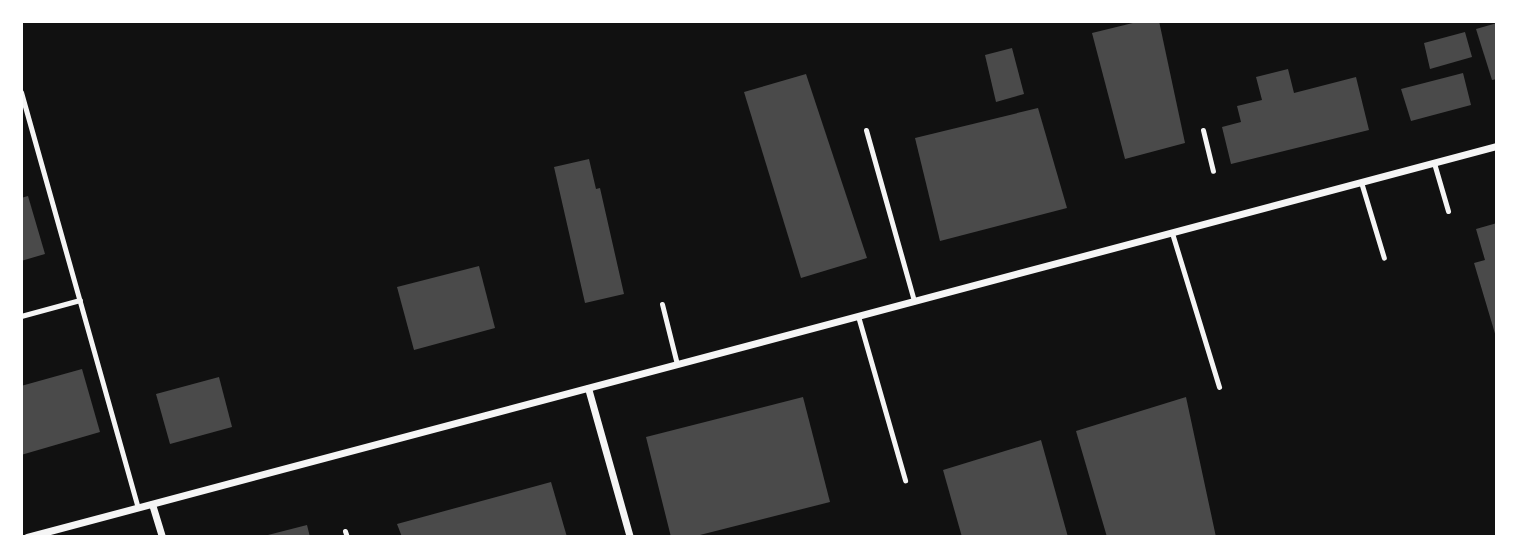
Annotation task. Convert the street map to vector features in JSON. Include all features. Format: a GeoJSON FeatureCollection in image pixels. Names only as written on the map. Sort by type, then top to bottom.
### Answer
{"type":"FeatureCollection","features":[{"type":"Feature","properties":{"kind":"street"},"geometry":{"type":"LineString","coordinates":[[27,537],[1497,146]]}},
{"type":"Feature","properties":{"kind":"street"},"geometry":{"type":"LineString","coordinates":[[588,388],[630,537]]}},
{"type":"Feature","properties":{"kind":"street"},"geometry":{"type":"LineString","coordinates":[[152,504],[162,537]]}},
{"type":"Feature","properties":{"kind":"lane"},"geometry":{"type":"LineString","coordinates":[[21,92],[138,507]]}},
{"type":"Feature","properties":{"kind":"lane"},"geometry":{"type":"LineString","coordinates":[[866,130],[914,301]]}},
{"type":"Feature","properties":{"kind":"lane"},"geometry":{"type":"LineString","coordinates":[[1203,130],[1213,171]]}},
{"type":"Feature","properties":{"kind":"lane"},"geometry":{"type":"LineString","coordinates":[[1434,163],[1448,211]]}},
{"type":"Feature","properties":{"kind":"lane"},"geometry":{"type":"LineString","coordinates":[[1361,182],[1384,258]]}},
{"type":"Feature","properties":{"kind":"lane"},"geometry":{"type":"LineString","coordinates":[[1172,233],[1219,387]]}},
{"type":"Feature","properties":{"kind":"lane"},"geometry":{"type":"LineString","coordinates":[[21,316],[80,300]]}},
{"type":"Feature","properties":{"kind":"lane"},"geometry":{"type":"LineString","coordinates":[[662,304],[677,364]]}},
{"type":"Feature","properties":{"kind":"lane"},"geometry":{"type":"LineString","coordinates":[[858,316],[905,481]]}},
{"type":"Feature","properties":{"kind":"building"},"geometry":{"type":"Polygon","coordinates":[[[1141,21],[1159,21],[1185,143],[1125,159],[1092,33],[1141,21]]]}},
{"type":"Feature","properties":{"kind":"building"},"geometry":{"type":"Polygon","coordinates":[[[1497,23],[1497,79],[1492,80],[1476,29],[1497,23]]]}},
{"type":"Feature","properties":{"kind":"building"},"geometry":{"type":"Polygon","coordinates":[[[1465,32],[1472,57],[1430,69],[1424,43],[1465,32]]]}},
{"type":"Feature","properties":{"kind":"building"},"geometry":{"type":"Polygon","coordinates":[[[1012,48],[1024,94],[996,102],[985,55],[1012,48]]]}},
{"type":"Feature","properties":{"kind":"building"},"geometry":{"type":"Polygon","coordinates":[[[1288,69],[1294,93],[1356,77],[1369,130],[1231,164],[1222,127],[1241,122],[1237,106],[1262,100],[1256,77],[1288,69]]]}},
{"type":"Feature","properties":{"kind":"building"},"geometry":{"type":"Polygon","coordinates":[[[1463,73],[1471,105],[1411,121],[1401,89],[1463,73]]]}},
{"type":"Feature","properties":{"kind":"building"},"geometry":{"type":"Polygon","coordinates":[[[806,74],[867,258],[801,278],[744,92],[806,74]]]}},
{"type":"Feature","properties":{"kind":"building"},"geometry":{"type":"Polygon","coordinates":[[[1038,108],[1067,208],[940,241],[915,138],[1038,108]]]}},
{"type":"Feature","properties":{"kind":"building"},"geometry":{"type":"Polygon","coordinates":[[[589,159],[596,189],[600,188],[624,294],[585,303],[554,167],[589,159]]]}},
{"type":"Feature","properties":{"kind":"building"},"geometry":{"type":"Polygon","coordinates":[[[28,196],[45,254],[21,261],[21,198],[28,196]]]}},
{"type":"Feature","properties":{"kind":"building"},"geometry":{"type":"Polygon","coordinates":[[[1497,223],[1496,337],[1474,263],[1485,260],[1476,229],[1497,223]]]}},
{"type":"Feature","properties":{"kind":"building"},"geometry":{"type":"Polygon","coordinates":[[[479,266],[495,328],[414,350],[397,287],[479,266]]]}},
{"type":"Feature","properties":{"kind":"building"},"geometry":{"type":"Polygon","coordinates":[[[82,369],[100,432],[21,455],[21,386],[82,369]]]}},
{"type":"Feature","properties":{"kind":"building"},"geometry":{"type":"Polygon","coordinates":[[[219,377],[232,427],[170,444],[156,394],[219,377]]]}},
{"type":"Feature","properties":{"kind":"building"},"geometry":{"type":"Polygon","coordinates":[[[803,397],[830,502],[692,537],[671,537],[646,437],[803,397]]]}},
{"type":"Feature","properties":{"kind":"building"},"geometry":{"type":"Polygon","coordinates":[[[1186,397],[1216,537],[1107,537],[1076,431],[1186,397]]]}},
{"type":"Feature","properties":{"kind":"building"},"geometry":{"type":"Polygon","coordinates":[[[1041,440],[1068,537],[962,537],[943,470],[1041,440]]]}},
{"type":"Feature","properties":{"kind":"building"},"geometry":{"type":"Polygon","coordinates":[[[551,482],[567,537],[402,537],[397,524],[551,482]]]}},
{"type":"Feature","properties":{"kind":"building"},"geometry":{"type":"Polygon","coordinates":[[[307,525],[310,537],[264,537],[264,536],[307,525]]]}}]}
